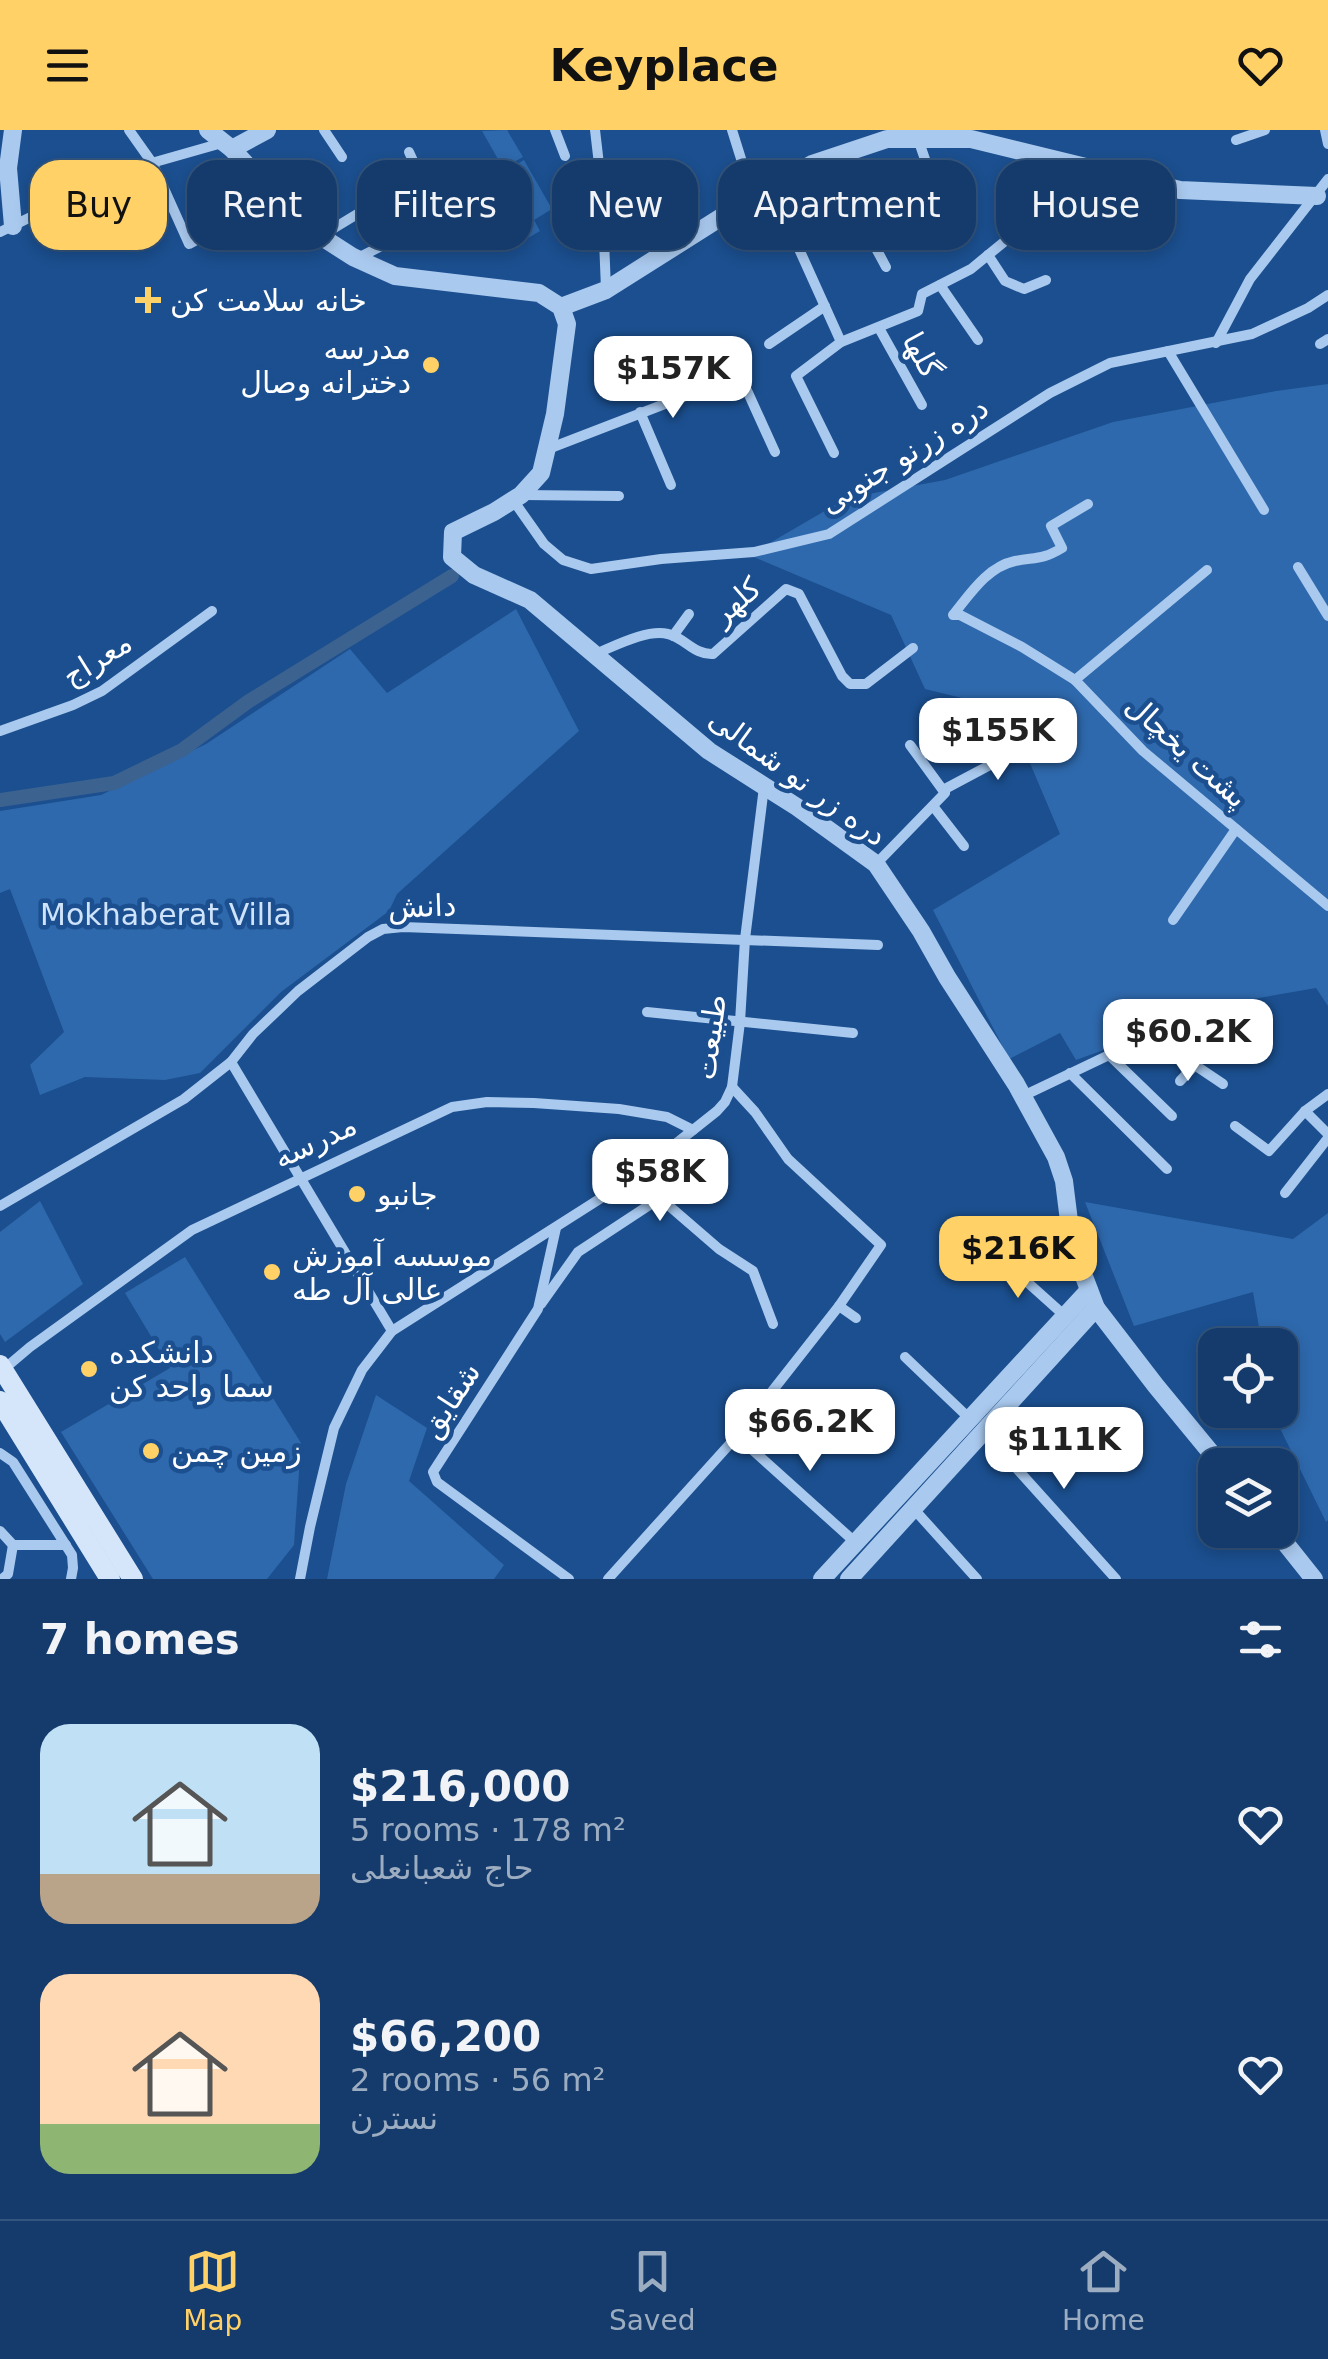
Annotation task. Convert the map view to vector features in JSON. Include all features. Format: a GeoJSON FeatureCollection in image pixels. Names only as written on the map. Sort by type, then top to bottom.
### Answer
{"type":"FeatureCollection","features":[{"type":"Feature","properties":{"kind":"main road"},"geometry":{"type":"LineString","coordinates":[[1,1367],[132,1579]]}},
{"type":"Feature","properties":{"kind":"main road"},"geometry":{"type":"LineString","coordinates":[[0,1401],[110,1579]]}},
{"type":"Feature","properties":{"kind":"street"},"geometry":{"type":"LineString","coordinates":[[13,130],[4,168],[6,229],[30,217]]}},
{"type":"Feature","properties":{"kind":"street"},"geometry":{"type":"LineString","coordinates":[[129,130],[150,160]]}},
{"type":"Feature","properties":{"kind":"street"},"geometry":{"type":"LineString","coordinates":[[208,130],[241,160]]}},
{"type":"Feature","properties":{"kind":"street"},"geometry":{"type":"LineString","coordinates":[[167,161],[228,146],[267,130]]}},
{"type":"Feature","properties":{"kind":"street"},"geometry":{"type":"LineString","coordinates":[[324,130],[342,158]]}},
{"type":"Feature","properties":{"kind":"street"},"geometry":{"type":"LineString","coordinates":[[555,130],[565,156]]}},
{"type":"Feature","properties":{"kind":"street"},"geometry":{"type":"LineString","coordinates":[[595,130],[606,290]]}},
{"type":"Feature","properties":{"kind":"street"},"geometry":{"type":"LineString","coordinates":[[732,130],[742,160]]}},
{"type":"Feature","properties":{"kind":"street"},"geometry":{"type":"LineString","coordinates":[[1236,140],[1264,130]]}},
{"type":"Feature","properties":{"kind":"street"},"geometry":{"type":"LineString","coordinates":[[1325,130],[1328,144]]}},
{"type":"Feature","properties":{"kind":"street"},"geometry":{"type":"LineString","coordinates":[[825,160],[886,135],[971,139],[1057,160]]}},
{"type":"Feature","properties":{"kind":"street"},"geometry":{"type":"LineString","coordinates":[[918,139],[925,160]]}},
{"type":"Feature","properties":{"kind":"street"},"geometry":{"type":"LineString","coordinates":[[337,226],[420,176],[409,152]]}},
{"type":"Feature","properties":{"kind":"street"},"geometry":{"type":"LineString","coordinates":[[828,159],[886,267]]}},
{"type":"Feature","properties":{"kind":"street"},"geometry":{"type":"LineString","coordinates":[[1216,343],[1250,279],[1328,179]]}},
{"type":"Feature","properties":{"kind":"street"},"geometry":{"type":"LineString","coordinates":[[1175,189],[1317,196]]}},
{"type":"Feature","properties":{"kind":"street"},"geometry":{"type":"LineString","coordinates":[[167,195],[187,240]]}},
{"type":"Feature","properties":{"kind":"street"},"geometry":{"type":"LineString","coordinates":[[564,316],[718,220]]}},
{"type":"Feature","properties":{"kind":"street"},"geometry":{"type":"LineString","coordinates":[[337,246],[395,276],[539,293],[564,316]]}},
{"type":"Feature","properties":{"kind":"street"},"geometry":{"type":"LineString","coordinates":[[800,250],[841,342],[918,312],[922,294],[971,269],[996,248]]}},
{"type":"Feature","properties":{"kind":"street"},"geometry":{"type":"LineString","coordinates":[[358,259],[375,250]]}},
{"type":"Feature","properties":{"kind":"street"},"geometry":{"type":"LineString","coordinates":[[988,254],[1005,281],[1024,289],[1046,280]]}},
{"type":"Feature","properties":{"kind":"street"},"geometry":{"type":"LineString","coordinates":[[940,285],[978,340]]}},
{"type":"Feature","properties":{"kind":"street","name":"دره زرنو جنوبی"},"geometry":{"type":"LineString","coordinates":[[517,498],[544,544],[563,560],[591,569],[754,552],[829,534],[1050,393],[1110,364],[1252,334],[1328,295]]}},
{"type":"Feature","properties":{"kind":"street"},"geometry":{"type":"LineString","coordinates":[[769,344],[825,306]]}},
{"type":"Feature","properties":{"kind":"street"},"geometry":{"type":"LineString","coordinates":[[517,498],[541,473],[547,450],[555,414],[564,316]]}},
{"type":"Feature","properties":{"kind":"street","name":"گلها"},"geometry":{"type":"LineString","coordinates":[[879,328],[922,405]]}},
{"type":"Feature","properties":{"kind":"street","name":"دره زرنو جنوبی"},"geometry":{"type":"LineString","coordinates":[[834,453],[796,376],[841,342]]}},
{"type":"Feature","properties":{"kind":"street"},"geometry":{"type":"LineString","coordinates":[[1168,350],[1264,510]]}},
{"type":"Feature","properties":{"kind":"street"},"geometry":{"type":"LineString","coordinates":[[547,450],[740,375],[776,452]]}},
{"type":"Feature","properties":{"kind":"street"},"geometry":{"type":"LineString","coordinates":[[640,412],[671,485]]}},
{"type":"Feature","properties":{"kind":"street"},"geometry":{"type":"LineString","coordinates":[[517,498],[619,496]]}},
{"type":"Feature","properties":{"kind":"street","name":"دره زر نو شمالی"},"geometry":{"type":"LineString","coordinates":[[517,498],[453,532],[452,557],[474,575],[530,600],[710,752],[840,836],[876,864],[1023,1096],[1056,1158],[1064,1181],[1072,1245],[1092,1299],[1207,1448]]}},
{"type":"Feature","properties":{"kind":"street","name":"پشت یخچال"},"geometry":{"type":"LineString","coordinates":[[1088,504],[1051,526],[1062,548],[1046,558],[1011,562],[988,574],[953,615],[1022,647],[1076,680],[1143,750],[1328,906]]}},
{"type":"Feature","properties":{"kind":"street"},"geometry":{"type":"LineString","coordinates":[[1298,567],[1328,616]]}},
{"type":"Feature","properties":{"kind":"street"},"geometry":{"type":"LineString","coordinates":[[1076,680],[1207,570]]}},
{"type":"Feature","properties":{"kind":"street","name":"کلهر"},"geometry":{"type":"LineString","coordinates":[[596,654],[649,634],[666,633],[698,652],[712,654],[786,590],[800,594],[842,676],[850,684],[866,684],[913,648]]}},
{"type":"Feature","properties":{"kind":"street","name":"معراج"},"geometry":{"type":"LineString","coordinates":[[0,731],[73,705],[102,690],[212,610]]}},
{"type":"Feature","properties":{"kind":"street"},"geometry":{"type":"LineString","coordinates":[[673,636],[689,614]]}},
{"type":"Feature","properties":{"kind":"street"},"geometry":{"type":"LineString","coordinates":[[943,790],[1005,756],[995,741],[1015,729]]}},
{"type":"Feature","properties":{"kind":"street"},"geometry":{"type":"LineString","coordinates":[[876,864],[945,793],[910,744]]}},
{"type":"Feature","properties":{"kind":"street","name":"طبیعت"},"geometry":{"type":"LineString","coordinates":[[300,1579],[334,1428],[362,1370],[392,1332],[610,1193],[725,1102],[732,1088],[764,787]]}},
{"type":"Feature","properties":{"kind":"street"},"geometry":{"type":"LineString","coordinates":[[932,806],[964,846]]}},
{"type":"Feature","properties":{"kind":"street"},"geometry":{"type":"LineString","coordinates":[[1172,920],[1236,829]]}},
{"type":"Feature","properties":{"kind":"street","name":"دانش"},"geometry":{"type":"LineString","coordinates":[[0,1206],[184,1099],[231,1062],[298,990],[384,929],[878,945]]}},
{"type":"Feature","properties":{"kind":"street"},"geometry":{"type":"LineString","coordinates":[[648,1012],[853,1033]]}},
{"type":"Feature","properties":{"kind":"street"},"geometry":{"type":"LineString","coordinates":[[1023,1096],[1109,1055],[1156,1039],[1223,1084]]}},
{"type":"Feature","properties":{"kind":"street"},"geometry":{"type":"LineString","coordinates":[[1109,1055],[1172,1116]]}},
{"type":"Feature","properties":{"kind":"street"},"geometry":{"type":"LineString","coordinates":[[231,1062],[392,1332]]}},
{"type":"Feature","properties":{"kind":"street"},"geometry":{"type":"LineString","coordinates":[[1180,1081],[1195,1065]]}},
{"type":"Feature","properties":{"kind":"street"},"geometry":{"type":"LineString","coordinates":[[1070,1073],[1167,1169]]}},
{"type":"Feature","properties":{"kind":"street"},"geometry":{"type":"LineString","coordinates":[[608,1579],[738,1436],[881,1245],[788,1160],[755,1112],[732,1088]]}},
{"type":"Feature","properties":{"kind":"street"},"geometry":{"type":"LineString","coordinates":[[1235,1126],[1269,1151],[1305,1112],[1328,1094]]}},
{"type":"Feature","properties":{"kind":"street","name":"مدرسه"},"geometry":{"type":"LineString","coordinates":[[1,1367],[192,1230],[452,1107],[486,1102],[619,1109],[667,1117],[693,1130]]}},
{"type":"Feature","properties":{"kind":"street"},"geometry":{"type":"LineString","coordinates":[[1285,1193],[1328,1136],[1305,1112]]}},
{"type":"Feature","properties":{"kind":"street","name":"شقایق"},"geometry":{"type":"LineString","coordinates":[[569,1579],[437,1482],[434,1472],[578,1252],[660,1198],[752,1271],[773,1324]]}},
{"type":"Feature","properties":{"kind":"street","name":"شقایق"},"geometry":{"type":"LineString","coordinates":[[538,1308],[556,1228]]}},
{"type":"Feature","properties":{"kind":"street"},"geometry":{"type":"LineString","coordinates":[[997,1256],[1065,1316]]}},
{"type":"Feature","properties":{"kind":"street"},"geometry":{"type":"LineString","coordinates":[[976,1425],[1065,1316],[1092,1299]]}},
{"type":"Feature","properties":{"kind":"street"},"geometry":{"type":"LineString","coordinates":[[838,1576],[1092,1299]]}},
{"type":"Feature","properties":{"kind":"street"},"geometry":{"type":"LineString","coordinates":[[839,1306],[856,1318]]}},
{"type":"Feature","properties":{"kind":"street"},"geometry":{"type":"LineString","coordinates":[[905,1357],[976,1425],[1116,1579]]}},
{"type":"Feature","properties":{"kind":"street"},"geometry":{"type":"LineString","coordinates":[[738,1436],[863,1549]]}},
{"type":"Feature","properties":{"kind":"street"},"geometry":{"type":"LineString","coordinates":[[0,1453],[13,1462],[72,1555],[74,1568],[70,1579]]}},
{"type":"Feature","properties":{"kind":"street"},"geometry":{"type":"LineString","coordinates":[[906,1501],[977,1579]]}},
{"type":"Feature","properties":{"kind":"street"},"geometry":{"type":"LineString","coordinates":[[0,1531],[14,1545],[66,1545]]}},
{"type":"Feature","properties":{"kind":"street"},"geometry":{"type":"LineString","coordinates":[[2,1579],[8,1574],[14,1545]]}},
{"type":"Feature","properties":{"kind":"street"},"geometry":{"type":"LineString","coordinates":[[1289,1548],[1314,1579]]}},
{"type":"Feature","properties":{"kind":"green space"},"geometry":{"type":"Polygon","coordinates":[[[507,130],[523,157],[498,160],[482,131],[507,130]]]}},
{"type":"Feature","properties":{"kind":"green space"},"geometry":{"type":"Polygon","coordinates":[[[532,174],[552,209],[534,220],[540,231],[532,236],[532,174]]]}},
{"type":"Feature","properties":{"kind":"green space"},"geometry":{"type":"Polygon","coordinates":[[[1328,384],[1328,1006],[1316,988],[1236,1002],[1076,1060],[1060,1033],[1009,1059],[933,910],[1060,834],[1007,709],[925,689],[891,615],[749,555],[847,498],[945,480],[1113,422],[1328,384]]]}},
{"type":"Feature","properties":{"kind":"green space","name":"Mokhaberat Villa"},"geometry":{"type":"Polygon","coordinates":[[[516,609],[579,731],[397,894],[389,911],[281,992],[200,1073],[165,1080],[85,1077],[40,1095],[30,1065],[64,1032],[10,889],[0,893],[0,811],[101,795],[206,744],[350,649],[387,693],[516,609]]]}},
{"type":"Feature","properties":{"kind":"green space"},"geometry":{"type":"Polygon","coordinates":[[[40,1201],[83,1284],[5,1342],[0,1334],[0,1232],[40,1201]]]}},
{"type":"Feature","properties":{"kind":"green space"},"geometry":{"type":"Polygon","coordinates":[[[1085,1202],[1293,1239],[1328,1213],[1326,1522],[1298,1465],[1298,1448],[1290,1448],[1280,1428],[1298,1428],[1298,1328],[1259,1328],[1253,1292],[1134,1326],[1085,1202]]]}},
{"type":"Feature","properties":{"kind":"green space"},"geometry":{"type":"Polygon","coordinates":[[[185,1257],[301,1443],[294,1545],[267,1579],[153,1579],[61,1432],[170,1368],[125,1293],[185,1257]]]}},
{"type":"Feature","properties":{"kind":"green space"},"geometry":{"type":"Polygon","coordinates":[[[376,1395],[427,1428],[409,1481],[504,1565],[494,1579],[327,1579],[346,1484],[376,1395]]]}},
{"type":"Feature","properties":{"kind":"waterway"},"geometry":{"type":"LineString","coordinates":[[0,800],[114,783],[182,750],[249,701],[452,576]]}},
{"type":"Feature","properties":{"kind":"place","name":"خانه سلامت کن"},"geometry":{"type":"Point","coordinates":[148,300]}},
{"type":"Feature","properties":{"kind":"place","name":"مدرسه دخترانه وصال"},"geometry":{"type":"Point","coordinates":[431,365]}},
{"type":"Feature","properties":{"kind":"place","name":"جانبو"},"geometry":{"type":"Point","coordinates":[357,1194]}},
{"type":"Feature","properties":{"kind":"place","name":"موسسه آموزش عالی آل طه"},"geometry":{"type":"Point","coordinates":[272,1272]}},
{"type":"Feature","properties":{"kind":"place","name":"دانشکده سما واحد کن"},"geometry":{"type":"Point","coordinates":[89,1369]}},
{"type":"Feature","properties":{"kind":"place","name":"زمین چمن"},"geometry":{"type":"Point","coordinates":[151,1451]}}]}
